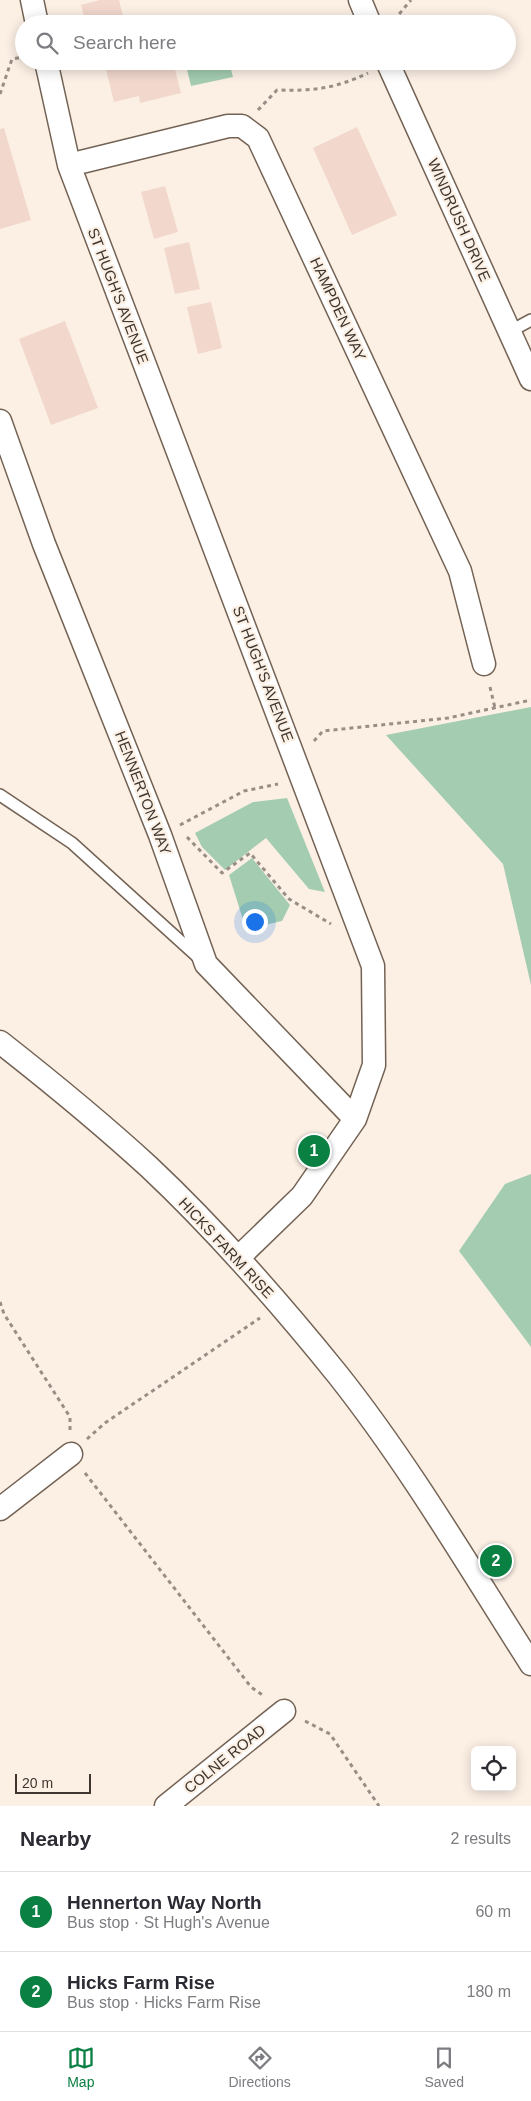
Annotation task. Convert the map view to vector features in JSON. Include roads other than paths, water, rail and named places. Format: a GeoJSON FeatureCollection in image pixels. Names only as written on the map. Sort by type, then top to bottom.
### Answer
{"type":"FeatureCollection","features":[{"type":"Feature","properties":{"kind":"street"},"geometry":{"type":"LineString","coordinates":[[32,0],[35,15]]}},
{"type":"Feature","properties":{"kind":"street"},"geometry":{"type":"LineString","coordinates":[[360,0],[366,15]]}},
{"type":"Feature","properties":{"kind":"street","name":"ST HUGH'S AVENUE"},"geometry":{"type":"LineString","coordinates":[[48,70],[69,165],[373,966],[374,1065],[355,1119],[302,1196],[238,1258]]}},
{"type":"Feature","properties":{"kind":"street","name":"WINDRUSH DRIVE"},"geometry":{"type":"LineString","coordinates":[[391,70],[531,379]]}},
{"type":"Feature","properties":{"kind":"street","name":"HAMPDEN WAY"},"geometry":{"type":"LineString","coordinates":[[69,165],[228,126],[242,126],[258,138],[460,571],[484,664]]}},
{"type":"Feature","properties":{"kind":"street","name":"HENNERTON WAY"},"geometry":{"type":"LineString","coordinates":[[0,421],[44,544],[160,835],[206,964],[355,1119]]}},
{"type":"Feature","properties":{"kind":"street","name":"HICKS FARM RISE"},"geometry":{"type":"LineString","coordinates":[[0,1042],[60,1088],[149,1167],[238,1258],[280,1305],[339,1376],[395,1453],[531,1664]]}},
{"type":"Feature","properties":{"kind":"street"},"geometry":{"type":"LineString","coordinates":[[0,1509],[70,1454]]}},
{"type":"Feature","properties":{"kind":"street","name":"COLNE ROAD"},"geometry":{"type":"LineString","coordinates":[[166,1806],[284,1711]]}},
{"type":"Feature","properties":{"kind":"lane"},"geometry":{"type":"LineString","coordinates":[[510,332],[531,320]]}},
{"type":"Feature","properties":{"kind":"lane"},"geometry":{"type":"LineString","coordinates":[[0,796],[72,843],[206,964]]}},
{"type":"Feature","properties":{"kind":"place","name":"Hennerton Way North"},"geometry":{"type":"Point","coordinates":[314,1151]}},
{"type":"Feature","properties":{"kind":"place","name":"Hicks Farm Rise"},"geometry":{"type":"Point","coordinates":[496,1561]}}]}
